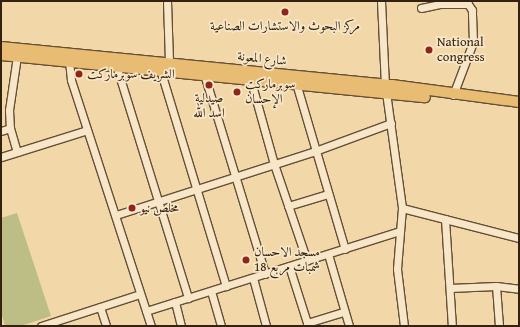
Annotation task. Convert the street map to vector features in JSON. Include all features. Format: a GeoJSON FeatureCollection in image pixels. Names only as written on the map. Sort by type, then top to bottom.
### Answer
{"type":"FeatureCollection","features":[{"type":"Feature","properties":{"kind":"highway","name":"شارع المعونة"},"geometry":{"type":"LineString","coordinates":[[1,47],[169,62],[386,89],[519,108]]}},
{"type":"Feature","properties":{"kind":"highway","name":"شارع المعونة"},"geometry":{"type":"LineString","coordinates":[[1,55],[296,83],[386,89],[519,102]]}},
{"type":"Feature","properties":{"kind":"street"},"geometry":{"type":"LineString","coordinates":[[167,1],[169,62]]}},
{"type":"Feature","properties":{"kind":"street"},"geometry":{"type":"LineString","coordinates":[[381,1],[386,89],[402,208],[397,269],[404,326]]}},
{"type":"Feature","properties":{"kind":"street"},"geometry":{"type":"LineString","coordinates":[[421,8],[440,4],[467,2],[472,10],[473,42],[453,95]]}},
{"type":"Feature","properties":{"kind":"street"},"geometry":{"type":"LineString","coordinates":[[17,56],[10,98],[10,128],[17,152]]}},
{"type":"Feature","properties":{"kind":"street"},"geometry":{"type":"LineString","coordinates":[[69,61],[71,80],[151,326]]}},
{"type":"Feature","properties":{"kind":"street"},"geometry":{"type":"LineString","coordinates":[[116,65],[127,108],[159,201],[188,298]]}},
{"type":"Feature","properties":{"kind":"street"},"geometry":{"type":"LineString","coordinates":[[160,69],[226,286]]}},
{"type":"Feature","properties":{"kind":"street"},"geometry":{"type":"LineString","coordinates":[[204,74],[265,274]]}},
{"type":"Feature","properties":{"kind":"street"},"geometry":{"type":"LineString","coordinates":[[250,78],[274,164],[307,261]]}},
{"type":"Feature","properties":{"kind":"street"},"geometry":{"type":"LineString","coordinates":[[296,83],[345,249]]}},
{"type":"Feature","properties":{"kind":"street"},"geometry":{"type":"LineString","coordinates":[[116,215],[315,151],[391,123]]}},
{"type":"Feature","properties":{"kind":"street"},"geometry":{"type":"LineString","coordinates":[[1,131],[10,128]]}},
{"type":"Feature","properties":{"kind":"street"},"geometry":{"type":"LineString","coordinates":[[1,157],[87,130]]}},
{"type":"Feature","properties":{"kind":"street"},"geometry":{"type":"LineString","coordinates":[[288,206],[328,194]]}},
{"type":"Feature","properties":{"kind":"street"},"geometry":{"type":"LineString","coordinates":[[402,208],[519,238]]}},
{"type":"Feature","properties":{"kind":"street"},"geometry":{"type":"LineString","coordinates":[[445,219],[452,326]]}},
{"type":"Feature","properties":{"kind":"street"},"geometry":{"type":"LineString","coordinates":[[146,311],[400,231]]}},
{"type":"Feature","properties":{"kind":"street"},"geometry":{"type":"LineString","coordinates":[[328,254],[349,326]]}},
{"type":"Feature","properties":{"kind":"street"},"geometry":{"type":"LineString","coordinates":[[289,266],[308,324],[344,312]]}},
{"type":"Feature","properties":{"kind":"street"},"geometry":{"type":"LineString","coordinates":[[252,278],[266,326]]}},
{"type":"Feature","properties":{"kind":"street"},"geometry":{"type":"LineString","coordinates":[[450,288],[496,286],[519,289]]}},
{"type":"Feature","properties":{"kind":"street"},"geometry":{"type":"LineString","coordinates":[[496,286],[500,326]]}},
{"type":"Feature","properties":{"kind":"street"},"geometry":{"type":"LineString","coordinates":[[211,291],[221,326]]}},
{"type":"Feature","properties":{"kind":"street"},"geometry":{"type":"LineString","coordinates":[[41,326],[63,323],[100,307],[140,294]]}},
{"type":"Feature","properties":{"kind":"street"},"geometry":{"type":"LineString","coordinates":[[175,302],[181,326]]}},
{"type":"Feature","properties":{"kind":"street"},"geometry":{"type":"LineString","coordinates":[[100,307],[106,326]]}},
{"type":"Feature","properties":{"kind":"green space"},"geometry":{"type":"Polygon","coordinates":[[[17,213],[51,316],[21,326],[5,326],[1,312],[1,218],[17,213]]]}},
{"type":"Feature","properties":{"kind":"place","name":"مركز البحوث والاستشارات الصناعية"},"geometry":{"type":"Point","coordinates":[285,12]}},
{"type":"Feature","properties":{"kind":"place","name":"National congress"},"geometry":{"type":"Point","coordinates":[429,50]}},
{"type":"Feature","properties":{"kind":"place","name":"الشريف سوبرماركت"},"geometry":{"type":"Point","coordinates":[79,74]}},
{"type":"Feature","properties":{"kind":"place","name":"صيدلية اسد الله"},"geometry":{"type":"Point","coordinates":[209,85]}},
{"type":"Feature","properties":{"kind":"place","name":"سوبرماركت الإحسان"},"geometry":{"type":"Point","coordinates":[237,92]}},
{"type":"Feature","properties":{"kind":"place","name":"مخلص نيو"},"geometry":{"type":"Point","coordinates":[132,208]}},
{"type":"Feature","properties":{"kind":"place","name":"مسجد الاحسان شمبات مربع 18"},"geometry":{"type":"Point","coordinates":[246,260]}}]}
